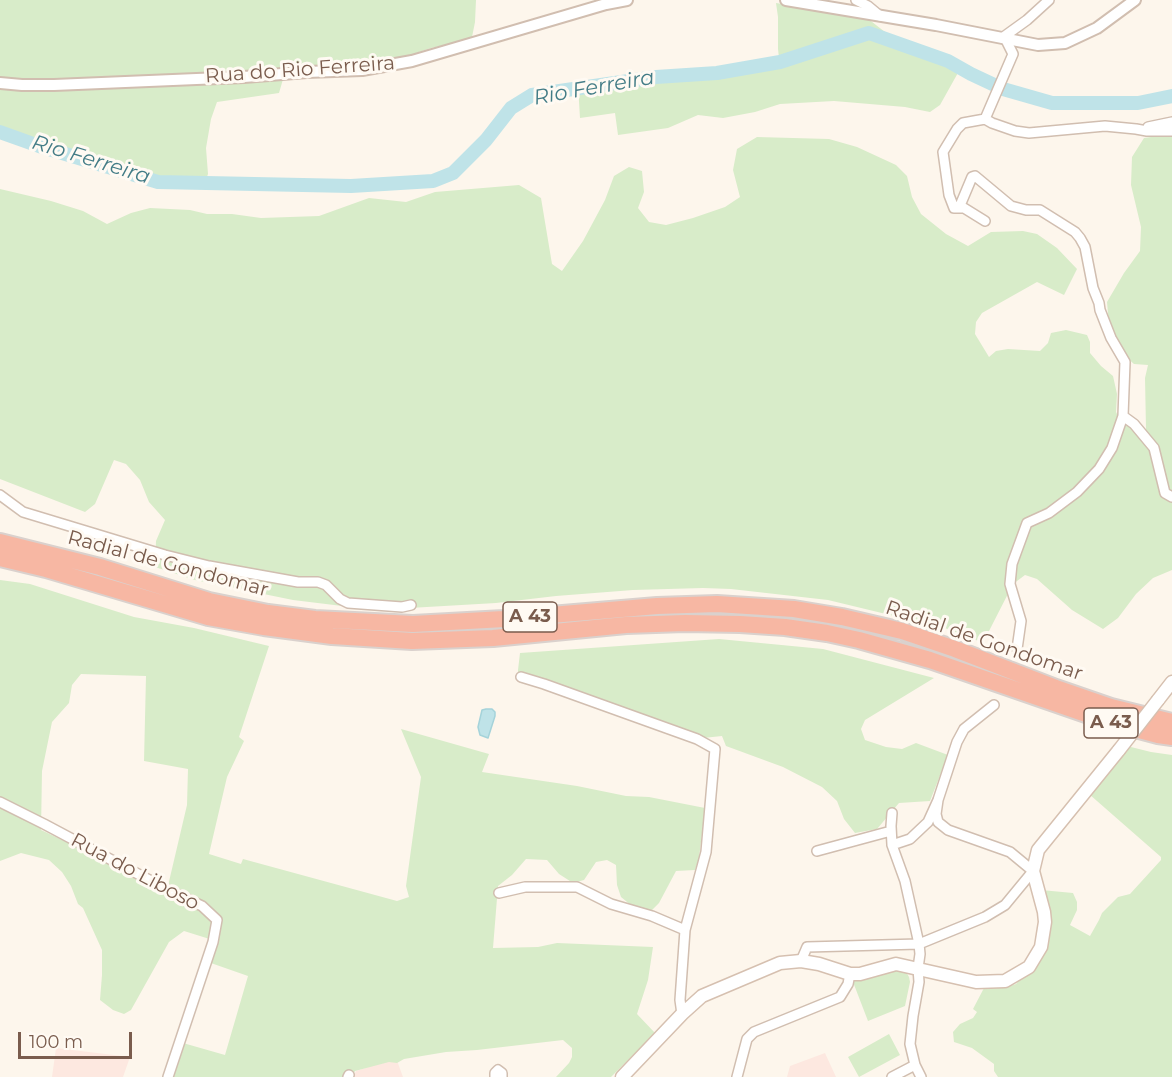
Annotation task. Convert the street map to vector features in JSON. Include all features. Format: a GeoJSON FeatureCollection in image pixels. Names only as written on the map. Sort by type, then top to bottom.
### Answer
{"type":"FeatureCollection","features":[{"type":"Feature","properties":{"kind":"highway","name":"Radial de Gondomar"},"geometry":{"type":"LineString","coordinates":[[0,542],[100,567],[209,601],[268,613],[315,619],[413,624],[657,606],[717,604],[794,609],[902,631],[1111,707],[1172,722]]}},
{"type":"Feature","properties":{"kind":"highway","name":"Radial de Gondomar"},"geometry":{"type":"LineString","coordinates":[[0,558],[208,616],[264,627],[332,636],[412,641],[493,638],[626,625],[685,623],[774,626],[826,633],[930,660],[1109,722],[1172,737]]}},
{"type":"Feature","properties":{"kind":"main road"},"geometry":{"type":"LineString","coordinates":[[622,1077],[702,996],[780,963],[801,961],[850,974],[860,974],[896,964],[976,982],[1005,981],[1029,967],[1041,947],[1045,922],[1033,871],[1038,850],[1172,682]]}},
{"type":"Feature","properties":{"kind":"street","name":"Rua do Rio Ferreira"},"geometry":{"type":"LineString","coordinates":[[0,83],[22,86],[54,85],[362,70],[412,61],[606,4],[627,0]]}},
{"type":"Feature","properties":{"kind":"street"},"geometry":{"type":"LineString","coordinates":[[786,0],[1038,45],[1065,43],[1097,28],[1135,0]]}},
{"type":"Feature","properties":{"kind":"street"},"geometry":{"type":"LineString","coordinates":[[856,0],[880,16]]}},
{"type":"Feature","properties":{"kind":"street"},"geometry":{"type":"LineString","coordinates":[[1004,38],[1049,0]]}},
{"type":"Feature","properties":{"kind":"street"},"geometry":{"type":"LineString","coordinates":[[985,119],[1013,54],[1004,38]]}},
{"type":"Feature","properties":{"kind":"street"},"geometry":{"type":"LineString","coordinates":[[985,221],[964,208],[954,208],[949,195],[943,152],[963,123],[985,119],[1015,131],[1029,133],[1105,126],[1147,131],[1172,131]]}},
{"type":"Feature","properties":{"kind":"street"},"geometry":{"type":"LineString","coordinates":[[1137,129],[1172,122]]}},
{"type":"Feature","properties":{"kind":"street"},"geometry":{"type":"LineString","coordinates":[[959,208],[972,177],[975,176],[1011,206],[1026,210],[1040,210],[1075,231],[1085,248],[1100,310],[1111,338],[1125,362],[1123,416],[1112,448],[1099,469],[1077,492],[1049,513],[1027,523],[1012,564],[1010,584],[1021,621],[1017,649]]}},
{"type":"Feature","properties":{"kind":"street"},"geometry":{"type":"LineString","coordinates":[[1123,416],[1134,424],[1154,448],[1165,493],[1172,497]]}},
{"type":"Feature","properties":{"kind":"street"},"geometry":{"type":"LineString","coordinates":[[0,495],[23,512],[165,555],[209,566],[287,580],[305,583],[318,582],[326,585],[340,599],[348,603],[402,607],[411,605]]}},
{"type":"Feature","properties":{"kind":"street"},"geometry":{"type":"LineString","coordinates":[[521,677],[686,735],[716,749],[706,852],[685,930],[680,1000],[682,1014]]}},
{"type":"Feature","properties":{"kind":"street"},"geometry":{"type":"LineString","coordinates":[[892,845],[910,839],[928,822],[938,800],[957,741],[964,729],[994,705]]}},
{"type":"Feature","properties":{"kind":"street"},"geometry":{"type":"LineString","coordinates":[[801,961],[807,947],[919,944],[985,917],[1005,904],[1033,871],[1010,852],[948,830],[938,822],[936,814],[938,800]]}},
{"type":"Feature","properties":{"kind":"street","name":"Rua do Liboso"},"geometry":{"type":"LineString","coordinates":[[0,802],[202,906],[217,920],[213,942],[168,1077]]}},
{"type":"Feature","properties":{"kind":"street"},"geometry":{"type":"LineString","coordinates":[[892,813],[892,845],[905,881],[919,944],[919,982],[910,1044],[915,1065],[921,1077]]}},
{"type":"Feature","properties":{"kind":"street"},"geometry":{"type":"LineString","coordinates":[[817,851],[891,831]]}},
{"type":"Feature","properties":{"kind":"street"},"geometry":{"type":"LineString","coordinates":[[499,893],[525,887],[577,887],[611,904],[652,916],[685,930]]}},
{"type":"Feature","properties":{"kind":"street"},"geometry":{"type":"LineString","coordinates":[[737,1077],[747,1039],[754,1032],[840,997],[848,984],[850,974]]}},
{"type":"Feature","properties":{"kind":"street"},"geometry":{"type":"LineString","coordinates":[[892,1077],[915,1065]]}},
{"type":"Feature","properties":{"kind":"street"},"geometry":{"type":"LineString","coordinates":[[495,1077],[498,1071],[502,1072],[502,1077]]}},
{"type":"Feature","properties":{"kind":"shaded area"},"geometry":{"type":"Polygon","coordinates":[[[56,1048],[130,1057],[123,1077],[52,1077],[56,1048]]]}},
{"type":"Feature","properties":{"kind":"shaded area"},"geometry":{"type":"Polygon","coordinates":[[[825,1053],[836,1077],[787,1077],[790,1066],[825,1053]]]}},
{"type":"Feature","properties":{"kind":"shaded area"},"geometry":{"type":"Polygon","coordinates":[[[396,1058],[403,1077],[353,1077],[356,1071],[396,1058]]]}},
{"type":"Feature","properties":{"kind":"green space"},"geometry":{"type":"Polygon","coordinates":[[[0,0],[476,0],[471,42],[463,41],[431,48],[376,65],[286,69],[279,93],[217,102],[211,119],[206,148],[208,174],[203,188],[184,187],[131,175],[112,166],[98,169],[64,158],[29,140],[0,132],[0,0]]]}},
{"type":"Feature","properties":{"kind":"green space"},"geometry":{"type":"Polygon","coordinates":[[[776,3],[867,18],[885,32],[959,71],[940,105],[930,112],[905,107],[834,101],[780,104],[755,112],[723,118],[698,115],[668,128],[618,135],[615,113],[580,118],[578,85],[710,71],[745,73],[780,67],[776,3]]]}},
{"type":"Feature","properties":{"kind":"green space"},"geometry":{"type":"Polygon","coordinates":[[[1172,135],[1172,570],[1153,578],[1136,594],[1118,618],[1103,629],[1072,610],[1037,579],[1025,575],[1013,584],[981,642],[948,629],[828,600],[731,589],[633,590],[496,603],[375,610],[293,600],[195,580],[155,567],[156,541],[165,520],[149,502],[140,480],[126,464],[114,460],[95,504],[85,512],[0,479],[0,189],[83,211],[107,224],[131,213],[150,208],[261,218],[319,216],[369,198],[406,202],[435,192],[519,185],[541,198],[552,264],[562,271],[583,241],[605,200],[614,176],[629,167],[642,171],[644,192],[638,208],[649,222],[666,225],[725,207],[740,197],[733,170],[737,149],[757,137],[829,139],[857,147],[896,165],[907,176],[912,197],[921,214],[946,234],[968,246],[991,232],[1023,231],[1037,234],[1057,248],[1077,269],[1064,295],[1037,282],[982,313],[976,322],[975,334],[989,357],[996,351],[1008,349],[1040,351],[1048,343],[1051,333],[1066,330],[1087,335],[1090,342],[1090,353],[1113,376],[1117,394],[1116,412],[1122,424],[1142,430],[1146,429],[1145,378],[1148,365],[1134,364],[1124,355],[1109,325],[1107,302],[1140,251],[1141,227],[1131,185],[1132,157],[1144,138],[1172,135]]]}},
{"type":"Feature","properties":{"kind":"green space"},"geometry":{"type":"Polygon","coordinates":[[[0,580],[30,584],[134,617],[194,628],[269,646],[239,737],[244,741],[227,777],[209,854],[241,864],[243,859],[397,901],[409,897],[406,886],[421,777],[401,729],[489,754],[482,772],[577,786],[626,796],[649,797],[705,808],[699,858],[695,870],[676,871],[659,903],[649,913],[632,906],[621,897],[617,885],[616,865],[607,860],[596,862],[584,880],[573,883],[559,874],[547,860],[526,859],[498,886],[493,948],[538,947],[557,943],[653,947],[648,980],[637,1014],[655,1033],[611,1077],[556,1077],[572,1057],[572,1048],[563,1040],[446,1052],[404,1059],[397,1063],[389,1062],[355,1071],[352,1077],[172,1077],[183,1043],[225,1055],[248,976],[208,962],[216,941],[184,931],[169,942],[131,1010],[124,1014],[113,1010],[100,1000],[102,950],[83,908],[78,904],[62,872],[49,860],[21,853],[0,861],[0,580]],[[81,674],[72,685],[69,703],[52,722],[42,771],[41,830],[90,853],[160,893],[167,890],[187,805],[188,769],[144,761],[146,676],[81,674]]]}},
{"type":"Feature","properties":{"kind":"green space"},"geometry":{"type":"Polygon","coordinates":[[[719,639],[823,649],[934,678],[865,720],[861,729],[865,740],[886,747],[902,749],[916,743],[948,755],[930,801],[899,803],[877,829],[855,833],[844,819],[837,801],[822,787],[783,767],[726,746],[722,736],[703,738],[518,672],[520,653],[719,639]]]}},
{"type":"Feature","properties":{"kind":"green space"},"geometry":{"type":"Polygon","coordinates":[[[1127,746],[1172,755],[1172,1077],[998,1077],[994,1071],[994,1064],[972,1048],[954,1042],[953,1032],[960,1024],[973,1018],[977,1012],[973,1009],[984,988],[1004,988],[1016,984],[1045,949],[1041,890],[1073,893],[1077,902],[1077,910],[1070,925],[1090,936],[1102,913],[1118,897],[1130,894],[1161,860],[1161,857],[1089,794],[1127,746]]]}},
{"type":"Feature","properties":{"kind":"green space"},"geometry":{"type":"Polygon","coordinates":[[[890,968],[905,970],[909,977],[905,1006],[868,1021],[853,982],[890,968]]]}},
{"type":"Feature","properties":{"kind":"green space"},"geometry":{"type":"Polygon","coordinates":[[[889,1034],[900,1055],[859,1077],[848,1057],[889,1034]]]}},
{"type":"Feature","properties":{"kind":"water"},"geometry":{"type":"Polygon","coordinates":[[[492,709],[495,712],[488,738],[480,735],[478,727],[482,710],[492,709]]]}},
{"type":"Feature","properties":{"kind":"waterway","name":"Rio Ferreira"},"geometry":{"type":"LineString","coordinates":[[0,132],[158,182],[351,186],[433,181],[453,173],[486,140],[511,108],[532,95],[656,77],[717,73],[780,62],[869,33],[948,61],[1003,89],[1052,103],[1138,103],[1172,96]]}}]}
